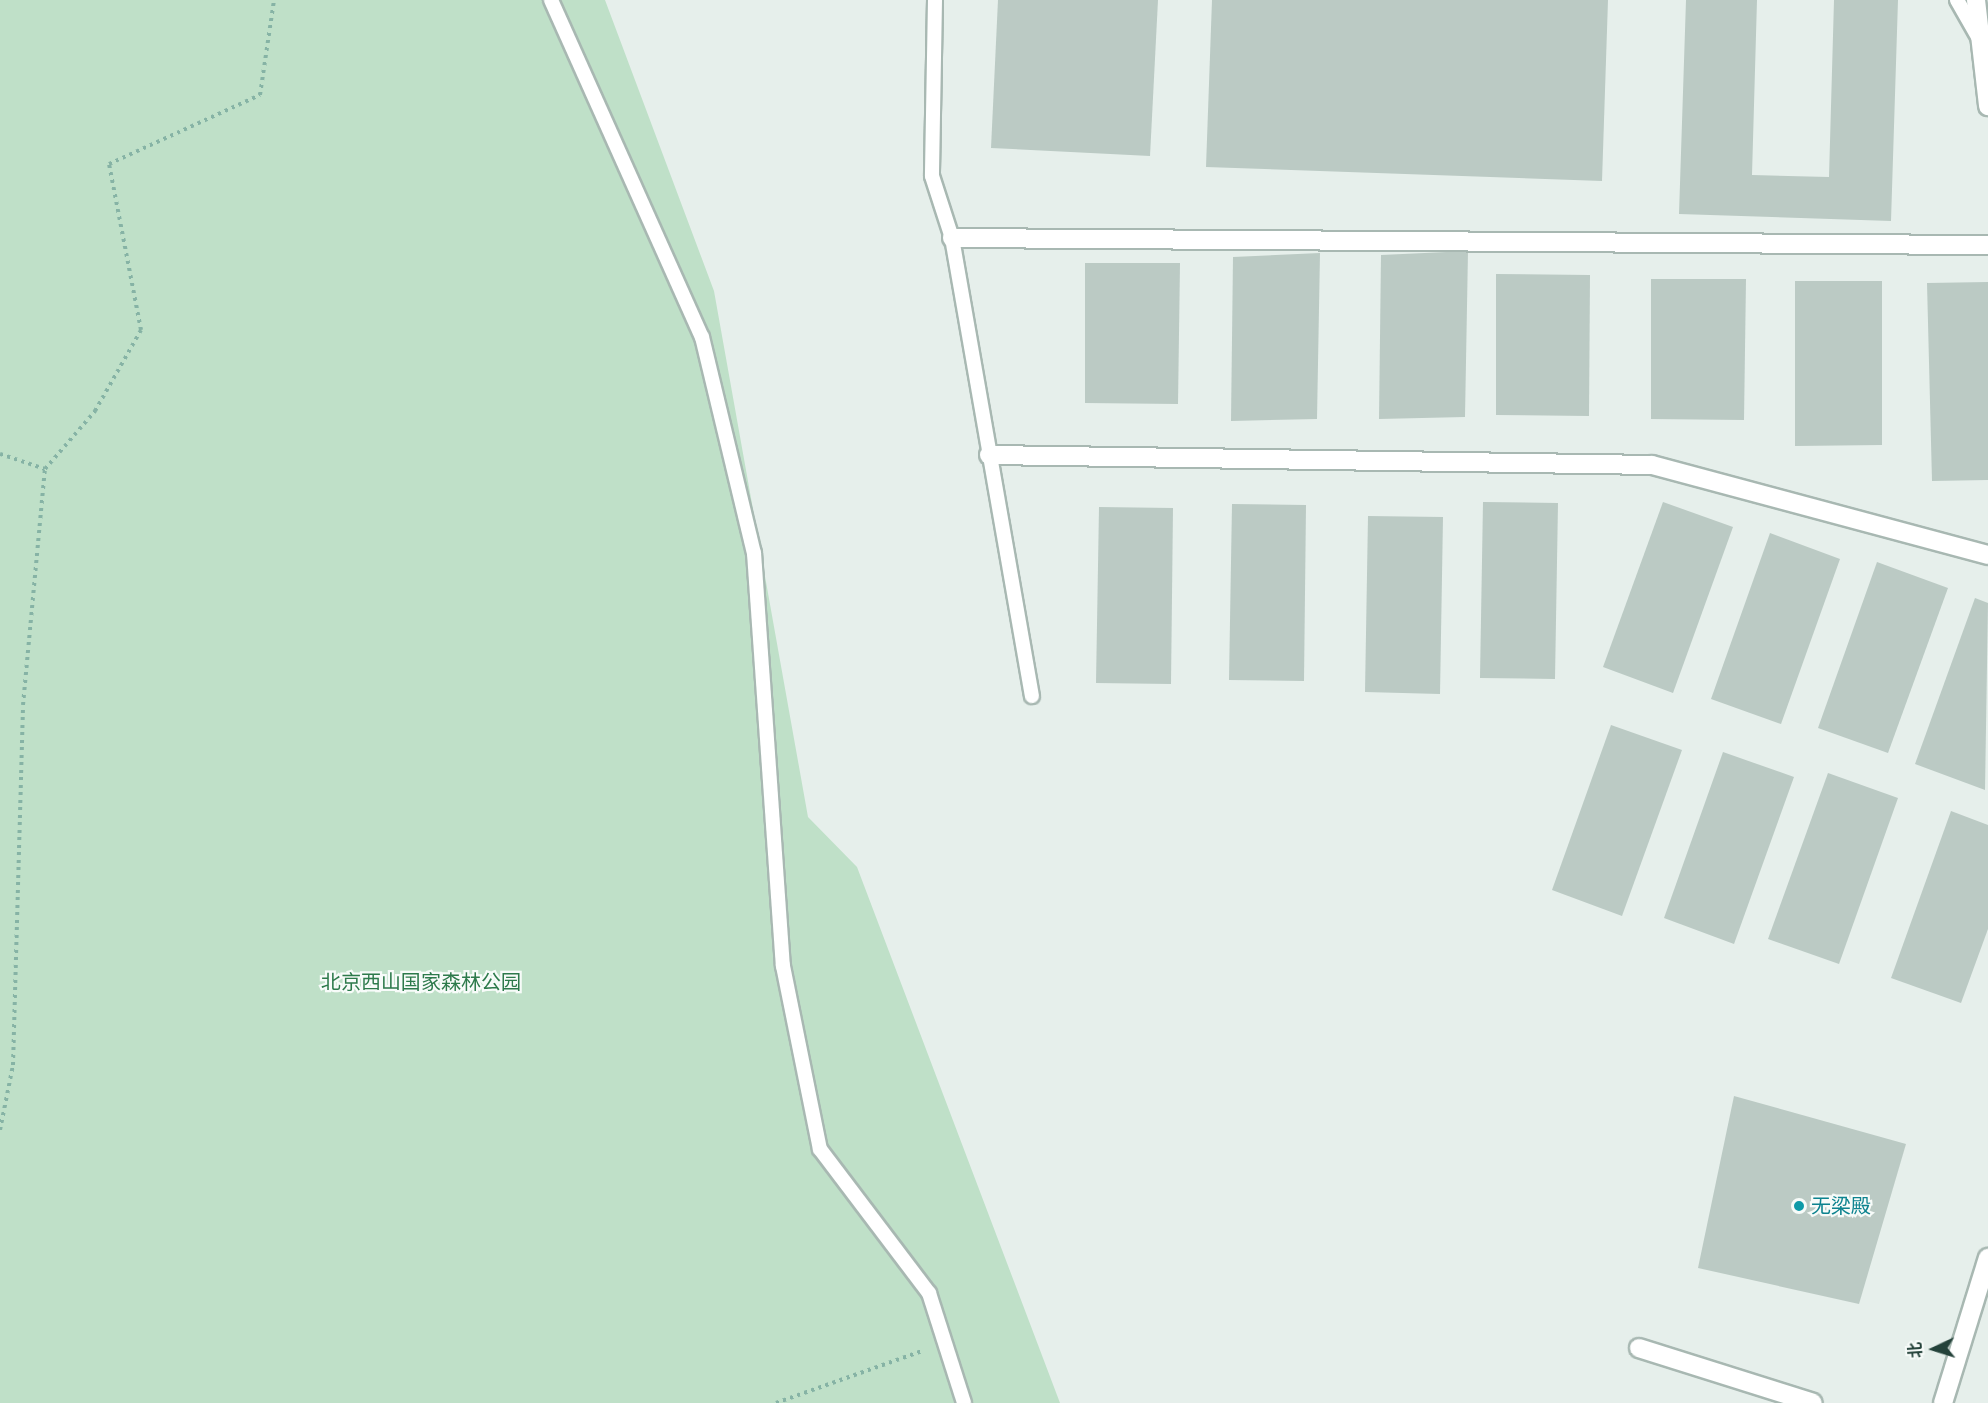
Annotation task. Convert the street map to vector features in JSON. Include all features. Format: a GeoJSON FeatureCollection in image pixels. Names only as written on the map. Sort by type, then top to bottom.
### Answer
{"type":"FeatureCollection","features":[{"type":"Feature","properties":{"kind":"street"},"geometry":{"type":"LineString","coordinates":[[1976,0],[1988,106]]}},
{"type":"Feature","properties":{"kind":"street"},"geometry":{"type":"LineString","coordinates":[[952,238],[1988,245]]}},
{"type":"Feature","properties":{"kind":"street"},"geometry":{"type":"LineString","coordinates":[[990,455],[1652,465],[1988,555]]}},
{"type":"Feature","properties":{"kind":"street"},"geometry":{"type":"LineString","coordinates":[[1943,1403],[1988,1258]]}},
{"type":"Feature","properties":{"kind":"street"},"geometry":{"type":"LineString","coordinates":[[1639,1348],[1813,1403]]}},
{"type":"Feature","properties":{"kind":"lane"},"geometry":{"type":"LineString","coordinates":[[551,0],[702,338],[754,553],[783,966],[820,1149],[929,1293],[964,1403]]}},
{"type":"Feature","properties":{"kind":"lane"},"geometry":{"type":"LineString","coordinates":[[935,0],[932,176],[952,238],[1032,696]]}},
{"type":"Feature","properties":{"kind":"lane"},"geometry":{"type":"LineString","coordinates":[[1958,0],[1980,41]]}},
{"type":"Feature","properties":{"kind":"path"},"geometry":{"type":"LineString","coordinates":[[0,1130],[13,1065],[23,705],[45,469],[96,411],[141,330],[109,164],[260,95],[274,0]]}},
{"type":"Feature","properties":{"kind":"path"},"geometry":{"type":"LineString","coordinates":[[0,454],[45,469]]}},
{"type":"Feature","properties":{"kind":"path"},"geometry":{"type":"LineString","coordinates":[[776,1403],[945,1343]]}},
{"type":"Feature","properties":{"kind":"green space","name":"北京西山国家森林公园"},"geometry":{"type":"Polygon","coordinates":[[[0,0],[605,0],[714,291],[808,817],[857,867],[1060,1403],[0,1403],[0,0]]]}},
{"type":"Feature","properties":{"kind":"building"},"geometry":{"type":"Polygon","coordinates":[[[998,0],[1158,0],[1150,156],[991,148],[998,0]]]}},
{"type":"Feature","properties":{"kind":"building"},"geometry":{"type":"Polygon","coordinates":[[[1212,0],[1608,0],[1602,181],[1206,167],[1212,0]]]}},
{"type":"Feature","properties":{"kind":"building"},"geometry":{"type":"Polygon","coordinates":[[[1686,0],[1757,0],[1752,175],[1829,177],[1834,0],[1898,0],[1891,221],[1679,214],[1686,0]]]}},
{"type":"Feature","properties":{"kind":"building"},"geometry":{"type":"Polygon","coordinates":[[[1468,251],[1465,417],[1379,419],[1381,255],[1468,251]]]}},
{"type":"Feature","properties":{"kind":"building"},"geometry":{"type":"Polygon","coordinates":[[[1320,253],[1317,419],[1231,421],[1233,257],[1320,253]]]}},
{"type":"Feature","properties":{"kind":"building"},"geometry":{"type":"Polygon","coordinates":[[[1085,263],[1180,263],[1178,404],[1085,403],[1085,263]]]}},
{"type":"Feature","properties":{"kind":"building"},"geometry":{"type":"Polygon","coordinates":[[[1496,274],[1590,275],[1589,416],[1496,415],[1496,274]]]}},
{"type":"Feature","properties":{"kind":"building"},"geometry":{"type":"Polygon","coordinates":[[[1651,279],[1746,279],[1744,420],[1651,419],[1651,279]]]}},
{"type":"Feature","properties":{"kind":"building"},"geometry":{"type":"Polygon","coordinates":[[[1795,281],[1882,281],[1882,445],[1795,446],[1795,281]]]}},
{"type":"Feature","properties":{"kind":"building"},"geometry":{"type":"Polygon","coordinates":[[[1988,282],[1988,480],[1932,481],[1927,283],[1988,282]]]}},
{"type":"Feature","properties":{"kind":"building"},"geometry":{"type":"Polygon","coordinates":[[[1483,502],[1558,503],[1555,679],[1480,678],[1483,502]]]}},
{"type":"Feature","properties":{"kind":"building"},"geometry":{"type":"Polygon","coordinates":[[[1663,502],[1733,527],[1673,693],[1603,667],[1663,502]]]}},
{"type":"Feature","properties":{"kind":"building"},"geometry":{"type":"Polygon","coordinates":[[[1232,504],[1306,505],[1304,681],[1229,680],[1232,504]]]}},
{"type":"Feature","properties":{"kind":"building"},"geometry":{"type":"Polygon","coordinates":[[[1099,507],[1173,508],[1171,684],[1096,683],[1099,507]]]}},
{"type":"Feature","properties":{"kind":"building"},"geometry":{"type":"Polygon","coordinates":[[[1368,516],[1443,517],[1440,694],[1365,692],[1368,516]]]}},
{"type":"Feature","properties":{"kind":"building"},"geometry":{"type":"Polygon","coordinates":[[[1770,533],[1840,559],[1781,724],[1711,699],[1770,533]]]}},
{"type":"Feature","properties":{"kind":"building"},"geometry":{"type":"Polygon","coordinates":[[[1877,562],[1948,588],[1888,753],[1818,728],[1877,562]]]}},
{"type":"Feature","properties":{"kind":"building"},"geometry":{"type":"Polygon","coordinates":[[[1975,598],[1988,603],[1985,790],[1915,764],[1975,598]]]}},
{"type":"Feature","properties":{"kind":"building"},"geometry":{"type":"Polygon","coordinates":[[[1611,725],[1682,750],[1622,916],[1552,890],[1611,725]]]}},
{"type":"Feature","properties":{"kind":"building"},"geometry":{"type":"Polygon","coordinates":[[[1723,752],[1794,777],[1734,944],[1664,918],[1723,752]]]}},
{"type":"Feature","properties":{"kind":"building"},"geometry":{"type":"Polygon","coordinates":[[[1828,773],[1898,798],[1839,964],[1768,939],[1828,773]]]}},
{"type":"Feature","properties":{"kind":"building"},"geometry":{"type":"Polygon","coordinates":[[[1951,811],[1988,825],[1988,929],[1961,1003],[1891,978],[1951,811]]]}},
{"type":"Feature","properties":{"kind":"building","name":"无梁殿"},"geometry":{"type":"Polygon","coordinates":[[[1734,1096],[1906,1144],[1859,1304],[1698,1268],[1734,1096]]]}},
{"type":"Feature","properties":{"kind":"place","name":"无梁殿"},"geometry":{"type":"Point","coordinates":[1799,1206]}}]}
